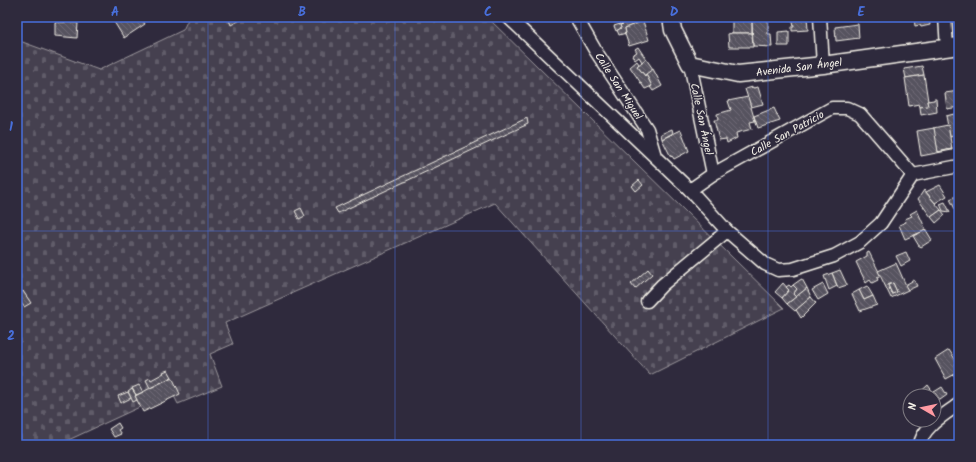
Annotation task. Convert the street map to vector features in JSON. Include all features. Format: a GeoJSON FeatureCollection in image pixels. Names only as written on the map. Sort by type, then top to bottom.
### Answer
{"type":"FeatureCollection","features":[{"type":"Feature","properties":{"kind":"street"},"geometry":{"type":"LineString","coordinates":[[508,17],[690,190],[727,231],[765,264],[778,270],[793,268],[834,256],[860,242],[881,223],[913,175],[959,166]]}},
{"type":"Feature","properties":{"kind":"street","name":"Calle San Miguel"},"geometry":{"type":"LineString","coordinates":[[576,17],[595,50],[647,128],[656,157]]}},
{"type":"Feature","properties":{"kind":"street"},"geometry":{"type":"LineString","coordinates":[[671,17],[673,30],[690,64]]}},
{"type":"Feature","properties":{"kind":"street"},"geometry":{"type":"LineString","coordinates":[[820,17],[824,65]]}},
{"type":"Feature","properties":{"kind":"street"},"geometry":{"type":"LineString","coordinates":[[945,17],[953,47]]}},
{"type":"Feature","properties":{"kind":"street","name":"Avenida San Ángel"},"geometry":{"type":"LineString","coordinates":[[690,64],[738,74],[824,65],[953,47]]}},
{"type":"Feature","properties":{"kind":"street","name":"Calle San Ángel"},"geometry":{"type":"LineString","coordinates":[[690,64],[713,174]]}},
{"type":"Feature","properties":{"kind":"street","name":"Calle San Patricio"},"geometry":{"type":"LineString","coordinates":[[690,190],[713,174],[832,108],[847,108],[860,114],[913,175]]}},
{"type":"Feature","properties":{"kind":"street"},"geometry":{"type":"LineString","coordinates":[[647,301],[662,285],[727,231]]}},
{"type":"Feature","properties":{"kind":"street"},"geometry":{"type":"LineString","coordinates":[[920,445],[929,427],[959,404]]}},
{"type":"Feature","properties":{"kind":"green space"},"geometry":{"type":"Polygon","coordinates":[[[189,17],[487,17],[784,308],[650,375],[495,203],[225,323],[233,344],[210,354],[222,386],[178,404],[172,392],[62,443],[17,443],[17,40],[99,70],[183,30],[189,17]]]}},
{"type":"Feature","properties":{"kind":"building"},"geometry":{"type":"Polygon","coordinates":[[[111,17],[141,17],[145,24],[124,38],[111,17]]]}},
{"type":"Feature","properties":{"kind":"building"},"geometry":{"type":"Polygon","coordinates":[[[235,17],[246,17],[231,25],[229,20],[235,17]]]}},
{"type":"Feature","properties":{"kind":"building"},"geometry":{"type":"Polygon","coordinates":[[[620,17],[634,17],[636,24],[625,28],[626,33],[619,35],[617,30],[621,28],[620,25],[623,24],[620,17]]]}},
{"type":"Feature","properties":{"kind":"building"},"geometry":{"type":"Polygon","coordinates":[[[740,17],[752,17],[752,33],[732,33],[732,20],[740,20],[740,17]]]}},
{"type":"Feature","properties":{"kind":"building"},"geometry":{"type":"Polygon","coordinates":[[[752,17],[768,17],[768,34],[771,34],[772,47],[753,46],[752,17]]]}},
{"type":"Feature","properties":{"kind":"building"},"geometry":{"type":"Polygon","coordinates":[[[792,17],[807,17],[808,30],[792,31],[792,27],[794,27],[792,17]]]}},
{"type":"Feature","properties":{"kind":"building"},"geometry":{"type":"Polygon","coordinates":[[[929,17],[930,25],[921,27],[920,25],[915,26],[914,18],[929,17]]]}},
{"type":"Feature","properties":{"kind":"building"},"geometry":{"type":"Polygon","coordinates":[[[621,18],[623,24],[620,25],[621,28],[616,31],[614,26],[620,24],[618,19],[621,18]]]}},
{"type":"Feature","properties":{"kind":"building"},"geometry":{"type":"Polygon","coordinates":[[[643,21],[649,40],[629,46],[625,34],[625,28],[643,21]]]}},
{"type":"Feature","properties":{"kind":"building"},"geometry":{"type":"Polygon","coordinates":[[[55,22],[78,23],[77,38],[55,36],[55,22]]]}},
{"type":"Feature","properties":{"kind":"building"},"geometry":{"type":"Polygon","coordinates":[[[858,24],[859,38],[836,41],[835,27],[858,24]]]}},
{"type":"Feature","properties":{"kind":"building"},"geometry":{"type":"Polygon","coordinates":[[[789,31],[789,46],[778,46],[778,32],[789,31]]]}},
{"type":"Feature","properties":{"kind":"building"},"geometry":{"type":"Polygon","coordinates":[[[752,33],[753,47],[729,47],[728,34],[752,33]]]}},
{"type":"Feature","properties":{"kind":"building"},"geometry":{"type":"Polygon","coordinates":[[[638,47],[646,59],[642,62],[639,57],[635,60],[632,55],[637,52],[635,49],[638,47]]]}},
{"type":"Feature","properties":{"kind":"building"},"geometry":{"type":"Polygon","coordinates":[[[646,59],[653,69],[645,76],[637,66],[646,59]]]}},
{"type":"Feature","properties":{"kind":"building"},"geometry":{"type":"Polygon","coordinates":[[[637,61],[639,64],[637,66],[645,76],[646,74],[652,86],[645,89],[630,67],[637,61]]]}},
{"type":"Feature","properties":{"kind":"building"},"geometry":{"type":"Polygon","coordinates":[[[922,66],[924,75],[906,78],[904,69],[922,66]]]}},
{"type":"Feature","properties":{"kind":"building"},"geometry":{"type":"Polygon","coordinates":[[[653,69],[662,86],[653,91],[650,87],[652,86],[646,74],[653,69]]]}},
{"type":"Feature","properties":{"kind":"building"},"geometry":{"type":"Polygon","coordinates":[[[924,75],[928,106],[920,107],[919,104],[909,106],[905,78],[924,75]]]}},
{"type":"Feature","properties":{"kind":"building"},"geometry":{"type":"Polygon","coordinates":[[[758,87],[763,104],[751,107],[745,89],[758,87]]]}},
{"type":"Feature","properties":{"kind":"building"},"geometry":{"type":"Polygon","coordinates":[[[959,91],[959,107],[947,109],[945,93],[959,91]]]}},
{"type":"Feature","properties":{"kind":"building"},"geometry":{"type":"Polygon","coordinates":[[[748,97],[755,121],[750,122],[752,129],[736,133],[737,138],[727,143],[726,139],[719,140],[714,120],[718,120],[717,114],[731,110],[728,101],[748,97]]]}},
{"type":"Feature","properties":{"kind":"building"},"geometry":{"type":"Polygon","coordinates":[[[936,99],[937,112],[921,115],[920,107],[928,106],[927,101],[936,99]]]}},
{"type":"Feature","properties":{"kind":"building"},"geometry":{"type":"Polygon","coordinates":[[[774,108],[780,121],[758,128],[754,116],[774,108]]]}},
{"type":"Feature","properties":{"kind":"building"},"geometry":{"type":"Polygon","coordinates":[[[954,114],[959,114],[959,135],[954,114]]]}},
{"type":"Feature","properties":{"kind":"building"},"geometry":{"type":"Polygon","coordinates":[[[954,114],[959,135],[950,137],[946,116],[954,114]]]}},
{"type":"Feature","properties":{"kind":"building"},"geometry":{"type":"Polygon","coordinates":[[[527,118],[528,124],[338,213],[335,208],[527,118]]]}},
{"type":"Feature","properties":{"kind":"building"},"geometry":{"type":"Polygon","coordinates":[[[948,125],[952,149],[938,152],[933,128],[948,125]]]}},
{"type":"Feature","properties":{"kind":"building"},"geometry":{"type":"Polygon","coordinates":[[[934,128],[938,152],[952,150],[921,156],[917,131],[934,128]]]}},
{"type":"Feature","properties":{"kind":"building"},"geometry":{"type":"Polygon","coordinates":[[[672,129],[673,133],[662,139],[661,134],[672,129]]]}},
{"type":"Feature","properties":{"kind":"building"},"geometry":{"type":"Polygon","coordinates":[[[681,130],[689,151],[674,159],[672,156],[671,157],[662,139],[681,130]]]}},
{"type":"Feature","properties":{"kind":"building"},"geometry":{"type":"Polygon","coordinates":[[[639,180],[643,185],[636,191],[632,186],[639,180]]]}},
{"type":"Feature","properties":{"kind":"building"},"geometry":{"type":"Polygon","coordinates":[[[940,185],[947,196],[935,203],[926,192],[940,185]]]}},
{"type":"Feature","properties":{"kind":"building"},"geometry":{"type":"Polygon","coordinates":[[[924,190],[941,210],[931,217],[918,199],[924,190]]]}},
{"type":"Feature","properties":{"kind":"building"},"geometry":{"type":"Polygon","coordinates":[[[957,196],[959,200],[959,207],[955,209],[950,199],[957,196]]]}},
{"type":"Feature","properties":{"kind":"building"},"geometry":{"type":"Polygon","coordinates":[[[945,202],[950,212],[943,211],[940,204],[945,202]]]}},
{"type":"Feature","properties":{"kind":"building"},"geometry":{"type":"Polygon","coordinates":[[[301,208],[305,216],[299,219],[295,211],[301,208]]]}},
{"type":"Feature","properties":{"kind":"building"},"geometry":{"type":"Polygon","coordinates":[[[917,210],[926,230],[905,239],[899,225],[906,222],[905,219],[912,216],[910,214],[917,210]]]}},
{"type":"Feature","properties":{"kind":"building"},"geometry":{"type":"Polygon","coordinates":[[[941,210],[945,215],[936,223],[931,217],[941,210]]]}},
{"type":"Feature","properties":{"kind":"building"},"geometry":{"type":"Polygon","coordinates":[[[926,230],[932,240],[921,247],[913,236],[926,230]]]}},
{"type":"Feature","properties":{"kind":"building"},"geometry":{"type":"Polygon","coordinates":[[[869,252],[881,276],[877,278],[878,280],[872,283],[870,280],[866,283],[856,262],[867,256],[867,253],[869,252]]]}},
{"type":"Feature","properties":{"kind":"building"},"geometry":{"type":"Polygon","coordinates":[[[906,252],[910,261],[901,266],[896,256],[906,252]]]}},
{"type":"Feature","properties":{"kind":"building"},"geometry":{"type":"Polygon","coordinates":[[[896,263],[908,290],[891,298],[878,271],[896,263]],[[893,283],[888,285],[892,294],[897,292],[893,283]]]}},
{"type":"Feature","properties":{"kind":"building"},"geometry":{"type":"Polygon","coordinates":[[[648,269],[652,274],[635,289],[631,284],[648,269]]]}},
{"type":"Feature","properties":{"kind":"building"},"geometry":{"type":"Polygon","coordinates":[[[840,270],[847,285],[838,288],[832,273],[840,270]]]}},
{"type":"Feature","properties":{"kind":"building"},"geometry":{"type":"Polygon","coordinates":[[[832,273],[837,286],[829,290],[824,276],[832,273]]]}},
{"type":"Feature","properties":{"kind":"building"},"geometry":{"type":"Polygon","coordinates":[[[802,279],[807,288],[796,297],[793,294],[797,289],[793,285],[802,279]]]}},
{"type":"Feature","properties":{"kind":"building"},"geometry":{"type":"Polygon","coordinates":[[[914,280],[917,286],[908,290],[905,285],[914,280]]]}},
{"type":"Feature","properties":{"kind":"building"},"geometry":{"type":"Polygon","coordinates":[[[783,283],[789,290],[782,298],[775,292],[783,283]]]}},
{"type":"Feature","properties":{"kind":"building"},"geometry":{"type":"Polygon","coordinates":[[[893,283],[897,292],[892,294],[888,285],[893,283]]]}},
{"type":"Feature","properties":{"kind":"building"},"geometry":{"type":"Polygon","coordinates":[[[823,284],[828,294],[818,300],[812,290],[823,284]]]}},
{"type":"Feature","properties":{"kind":"building"},"geometry":{"type":"Polygon","coordinates":[[[789,285],[791,287],[793,285],[797,289],[793,294],[796,297],[787,304],[782,298],[789,290],[786,287],[789,285]]]}},
{"type":"Feature","properties":{"kind":"building"},"geometry":{"type":"Polygon","coordinates":[[[867,286],[873,296],[864,300],[859,290],[867,286]]]}},
{"type":"Feature","properties":{"kind":"building"},"geometry":{"type":"Polygon","coordinates":[[[807,288],[811,297],[795,311],[787,304],[807,288]]]}},
{"type":"Feature","properties":{"kind":"building"},"geometry":{"type":"Polygon","coordinates":[[[859,290],[864,300],[873,296],[877,305],[860,311],[852,294],[859,290]]]}},
{"type":"Feature","properties":{"kind":"building"},"geometry":{"type":"Polygon","coordinates":[[[23,291],[31,303],[24,307],[17,297],[17,295],[23,291]]]}},
{"type":"Feature","properties":{"kind":"building"},"geometry":{"type":"Polygon","coordinates":[[[811,297],[816,303],[801,318],[796,310],[811,297]]]}},
{"type":"Feature","properties":{"kind":"building"},"geometry":{"type":"Polygon","coordinates":[[[949,350],[957,362],[955,364],[959,372],[946,379],[935,359],[949,350]]]}},
{"type":"Feature","properties":{"kind":"building"},"geometry":{"type":"Polygon","coordinates":[[[168,370],[172,377],[150,388],[146,380],[150,378],[151,380],[168,370]]]}},
{"type":"Feature","properties":{"kind":"building"},"geometry":{"type":"Polygon","coordinates":[[[172,377],[180,394],[143,412],[135,396],[172,377]]]}},
{"type":"Feature","properties":{"kind":"building"},"geometry":{"type":"Polygon","coordinates":[[[139,385],[143,392],[136,395],[132,388],[139,385]]]}},
{"type":"Feature","properties":{"kind":"building"},"geometry":{"type":"Polygon","coordinates":[[[942,387],[947,395],[942,399],[942,388],[940,388],[942,387]]]}},
{"type":"Feature","properties":{"kind":"building"},"geometry":{"type":"Polygon","coordinates":[[[132,389],[137,400],[133,402],[128,392],[132,389]]]}},
{"type":"Feature","properties":{"kind":"building"},"geometry":{"type":"Polygon","coordinates":[[[128,392],[131,398],[121,403],[118,396],[128,392]]]}},
{"type":"Feature","properties":{"kind":"building"},"geometry":{"type":"Polygon","coordinates":[[[118,423],[121,428],[118,430],[121,434],[114,437],[109,429],[118,423]]]}}]}
